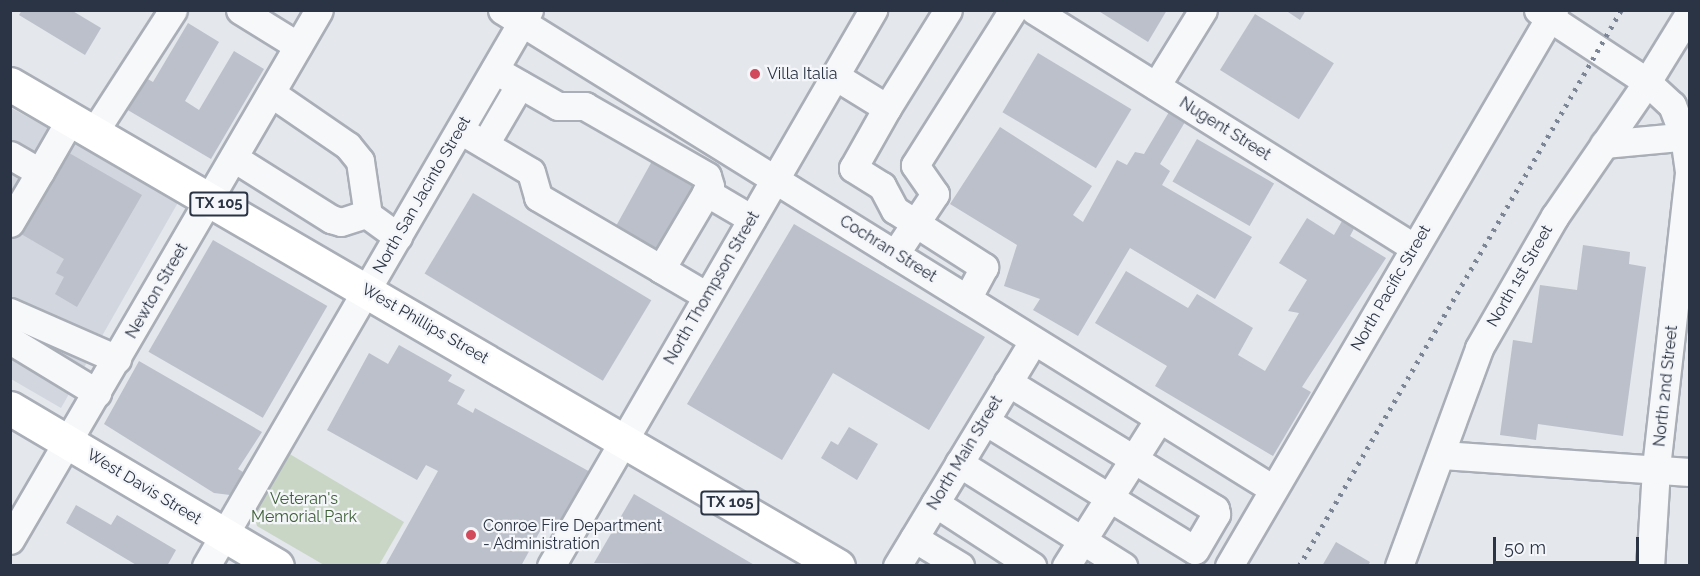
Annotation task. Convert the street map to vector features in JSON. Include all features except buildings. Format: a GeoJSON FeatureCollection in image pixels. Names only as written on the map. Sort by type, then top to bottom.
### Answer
{"type":"FeatureCollection","features":[{"type":"Feature","properties":{"kind":"main road","name":"West Phillips Street"},"geometry":{"type":"LineString","coordinates":[[10,84],[838,566]]}},
{"type":"Feature","properties":{"kind":"main road","name":"West Davis Street"},"geometry":{"type":"LineString","coordinates":[[10,408],[277,566]]}},
{"type":"Feature","properties":{"kind":"street"},"geometry":{"type":"LineString","coordinates":[[10,223],[40,172],[82,125],[173,10]]}},
{"type":"Feature","properties":{"kind":"street"},"geometry":{"type":"LineString","coordinates":[[240,10],[298,46]]}},
{"type":"Feature","properties":{"kind":"street","name":"Newton Street"},"geometry":{"type":"LineString","coordinates":[[10,540],[319,10]]}},
{"type":"Feature","properties":{"kind":"street","name":"North Thompson Street"},"geometry":{"type":"LineString","coordinates":[[557,563],[623,440],[873,10]]}},
{"type":"Feature","properties":{"kind":"street"},"geometry":{"type":"LineString","coordinates":[[948,10],[853,168],[882,186],[895,210],[984,267],[967,299]]}},
{"type":"Feature","properties":{"kind":"street"},"geometry":{"type":"LineString","coordinates":[[895,254],[935,194],[915,165],[1013,10]]}},
{"type":"Feature","properties":{"kind":"street","name":"Nugent Street"},"geometry":{"type":"LineString","coordinates":[[1034,10],[1415,248]]}},
{"type":"Feature","properties":{"kind":"street"},"geometry":{"type":"LineString","coordinates":[[1156,86],[1203,10]]}},
{"type":"Feature","properties":{"kind":"street","name":"North 1st Street"},"geometry":{"type":"LineString","coordinates":[[1399,566],[1479,348],[1555,216],[1647,82],[1689,12]]}},
{"type":"Feature","properties":{"kind":"street","name":"North 2nd Street"},"geometry":{"type":"LineString","coordinates":[[1547,13],[1647,82],[1672,105],[1687,136],[1689,173],[1656,469],[1650,566]]}},
{"type":"Feature","properties":{"kind":"street","name":"North Pacific Street"},"geometry":{"type":"LineString","coordinates":[[1229,566],[1415,248],[1547,13]]}},
{"type":"Feature","properties":{"kind":"street","name":"North San Jacinto Street"},"geometry":{"type":"LineString","coordinates":[[206,566],[495,70],[518,15]]}},
{"type":"Feature","properties":{"kind":"street","name":"Cochran Street"},"geometry":{"type":"LineString","coordinates":[[518,15],[680,120],[1273,489]]}},
{"type":"Feature","properties":{"kind":"street"},"geometry":{"type":"LineString","coordinates":[[495,70],[558,106],[585,106],[707,176],[706,192],[661,269]]}},
{"type":"Feature","properties":{"kind":"street"},"geometry":{"type":"LineString","coordinates":[[835,76],[887,108]]}},
{"type":"Feature","properties":{"kind":"street"},"geometry":{"type":"LineString","coordinates":[[484,144],[520,84]]}},
{"type":"Feature","properties":{"kind":"street"},"geometry":{"type":"LineString","coordinates":[[271,93],[348,146],[360,161],[368,213],[398,237]]}},
{"type":"Feature","properties":{"kind":"street"},"geometry":{"type":"LineString","coordinates":[[659,148],[680,120]]}},
{"type":"Feature","properties":{"kind":"street"},"geometry":{"type":"LineString","coordinates":[[460,130],[531,172],[538,196],[707,296]]}},
{"type":"Feature","properties":{"kind":"street"},"geometry":{"type":"LineString","coordinates":[[1604,144],[1632,139],[1665,141],[1687,136]]}},
{"type":"Feature","properties":{"kind":"street"},"geometry":{"type":"LineString","coordinates":[[234,158],[331,219],[341,222],[368,213]]}},
{"type":"Feature","properties":{"kind":"street"},"geometry":{"type":"LineString","coordinates":[[12,161],[40,172]]}},
{"type":"Feature","properties":{"kind":"street"},"geometry":{"type":"LineString","coordinates":[[706,192],[752,219]]}},
{"type":"Feature","properties":{"kind":"street"},"geometry":{"type":"LineString","coordinates":[[10,312],[117,359]]}},
{"type":"Feature","properties":{"kind":"street"},"geometry":{"type":"LineString","coordinates":[[10,340],[97,393]]}},
{"type":"Feature","properties":{"kind":"street","name":"North Main Street"},"geometry":{"type":"LineString","coordinates":[[897,566],[1033,341]]}},
{"type":"Feature","properties":{"kind":"street"},"geometry":{"type":"LineString","coordinates":[[985,421],[1109,500],[1190,558],[1215,509],[1008,382]]}},
{"type":"Feature","properties":{"kind":"street"},"geometry":{"type":"LineString","coordinates":[[1066,566],[1159,419]]}},
{"type":"Feature","properties":{"kind":"street"},"geometry":{"type":"LineString","coordinates":[[1441,455],[1689,472]]}},
{"type":"Feature","properties":{"kind":"street"},"geometry":{"type":"LineString","coordinates":[[959,463],[1123,566]]}},
{"type":"Feature","properties":{"kind":"street"},"geometry":{"type":"LineString","coordinates":[[935,503],[1032,566]]}},
{"type":"Feature","properties":{"kind":"street"},"geometry":{"type":"LineString","coordinates":[[914,538],[960,566]]}},
{"type":"Feature","properties":{"kind":"shaded area"},"geometry":{"type":"Polygon","coordinates":[[[11,108],[180,199],[61,408],[11,379],[11,108]]]}},
{"type":"Feature","properties":{"kind":"green space","name":"Veteran's Memorial Park"},"geometry":{"type":"Polygon","coordinates":[[[288,453],[404,522],[379,565],[324,565],[257,526],[254,513],[288,453]]]}},
{"type":"Feature","properties":{"kind":"railway"},"geometry":{"type":"LineString","coordinates":[[1299,566],[1621,10]]}},
{"type":"Feature","properties":{"kind":"place","name":"Villa Italia"},"geometry":{"type":"Point","coordinates":[755,74]}},
{"type":"Feature","properties":{"kind":"place","name":"Conroe Fire Department - Administration"},"geometry":{"type":"Point","coordinates":[471,535]}}]}
